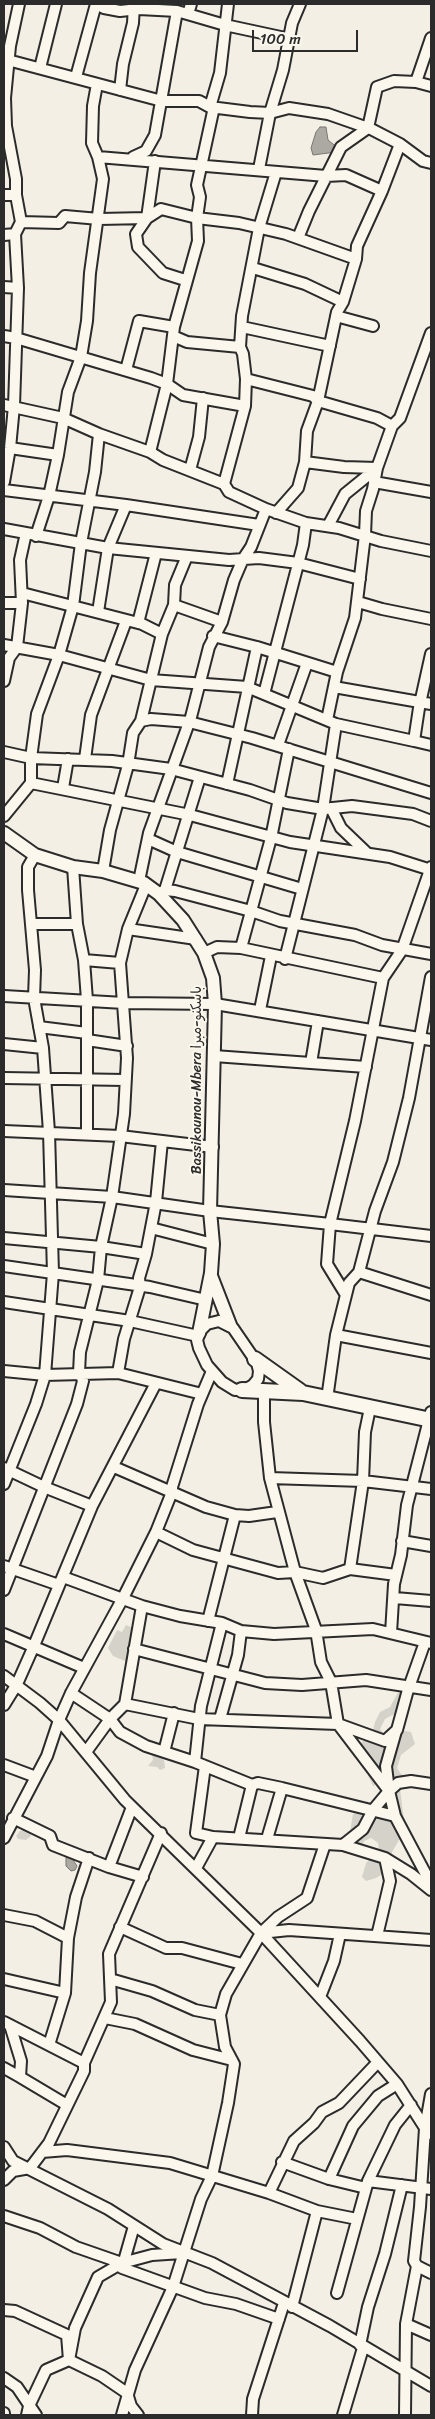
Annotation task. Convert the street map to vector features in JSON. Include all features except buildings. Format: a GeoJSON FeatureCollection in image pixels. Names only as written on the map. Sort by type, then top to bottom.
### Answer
{"type":"FeatureCollection","features":[{"type":"Feature","properties":{"kind":"highway"},"geometry":{"type":"LineString","coordinates":[[255,1359],[303,1393]]}},
{"type":"Feature","properties":{"kind":"highway"},"geometry":{"type":"LineString","coordinates":[[242,1390],[303,1393],[370,1408],[431,1417]]}},
{"type":"Feature","properties":{"kind":"main road","name":"Bassikounou-Mbera باسكنو-مبرا"},"geometry":{"type":"LineString","coordinates":[[4,833],[35,855],[73,867],[103,871],[143,883],[162,892],[204,953],[213,978],[214,1004],[213,1146],[210,1211],[212,1244],[211,1273],[199,1334]]}},
{"type":"Feature","properties":{"kind":"main road","name":"Bassikounou-Mbera باسكنو-مبرا"},"geometry":{"type":"LineString","coordinates":[[211,1273],[230,1325]]}},
{"type":"Feature","properties":{"kind":"street"},"geometry":{"type":"LineString","coordinates":[[4,482],[10,448],[9,406],[16,338],[18,288],[15,234],[21,222],[16,195],[16,179],[6,126],[4,98],[6,60],[20,4]]}},
{"type":"Feature","properties":{"kind":"street"},"geometry":{"type":"LineString","coordinates":[[40,68],[56,4]]}},
{"type":"Feature","properties":{"kind":"street"},"geometry":{"type":"LineString","coordinates":[[76,77],[96,4],[104,8],[120,11],[134,7],[177,11],[189,9],[225,26],[290,39]]}},
{"type":"Feature","properties":{"kind":"street"},"geometry":{"type":"LineString","coordinates":[[150,452],[167,384],[174,332],[185,280],[198,242],[197,218],[200,197],[197,185],[220,73],[228,4]]}},
{"type":"Feature","properties":{"kind":"street"},"geometry":{"type":"LineString","coordinates":[[258,169],[270,112],[290,39],[292,23],[300,4]]}},
{"type":"Feature","properties":{"kind":"street"},"geometry":{"type":"LineString","coordinates":[[120,90],[134,7]]}},
{"type":"Feature","properties":{"kind":"street"},"geometry":{"type":"LineString","coordinates":[[130,159],[146,152],[155,135],[177,11]]}},
{"type":"Feature","properties":{"kind":"street"},"geometry":{"type":"LineString","coordinates":[[416,82],[431,38]]}},
{"type":"Feature","properties":{"kind":"street"},"geometry":{"type":"LineString","coordinates":[[6,60],[162,101],[199,101],[212,107],[270,112],[289,108],[328,114],[368,128],[400,144],[431,163]]}},
{"type":"Feature","properties":{"kind":"street"},"geometry":{"type":"LineString","coordinates":[[298,238],[341,147],[368,128],[377,87],[394,81],[416,82],[431,86]]}},
{"type":"Feature","properties":{"kind":"street"},"geometry":{"type":"LineString","coordinates":[[4,681],[9,658],[17,647],[22,598],[20,560],[49,496],[68,392],[81,357],[103,179],[98,157],[92,143],[93,106],[97,84]]}},
{"type":"Feature","properties":{"kind":"street"},"geometry":{"type":"LineString","coordinates":[[4,1590],[8,1567],[44,1487],[77,1404],[83,1381],[80,1372],[80,1352],[98,1280],[101,1247],[112,1197],[126,1080],[127,1046],[120,963],[128,929],[143,883],[148,839],[189,722],[213,636],[222,622],[243,559],[252,547],[259,525],[271,511],[298,488],[305,462],[307,431],[318,401],[336,316],[343,302],[356,259],[357,246],[382,191],[400,144]]}},
{"type":"Feature","properties":{"kind":"street"},"geometry":{"type":"LineString","coordinates":[[98,157],[155,160],[180,164],[202,164],[326,176],[346,175],[382,191]]}},
{"type":"Feature","properties":{"kind":"street"},"geometry":{"type":"LineString","coordinates":[[147,218],[155,160]]}},
{"type":"Feature","properties":{"kind":"street"},"geometry":{"type":"LineString","coordinates":[[224,484],[245,406],[246,379],[243,354],[240,347],[242,316],[259,228],[276,172]]}},
{"type":"Feature","properties":{"kind":"street"},"geometry":{"type":"LineString","coordinates":[[4,195],[16,195]]}},
{"type":"Feature","properties":{"kind":"street"},"geometry":{"type":"LineString","coordinates":[[185,280],[163,273],[138,247],[136,234],[147,218],[161,209],[197,218],[239,223],[298,238],[356,259]]}},
{"type":"Feature","properties":{"kind":"street"},"geometry":{"type":"LineString","coordinates":[[21,222],[59,223],[64,216],[99,219],[147,218]]}},
{"type":"Feature","properties":{"kind":"street"},"geometry":{"type":"LineString","coordinates":[[4,235],[15,234]]}},
{"type":"Feature","properties":{"kind":"street"},"geometry":{"type":"LineString","coordinates":[[252,268],[305,284],[343,302]]}},
{"type":"Feature","properties":{"kind":"street"},"geometry":{"type":"LineString","coordinates":[[4,287],[18,288]]}},
{"type":"Feature","properties":{"kind":"street"},"geometry":{"type":"LineString","coordinates":[[336,316],[373,326]]}},
{"type":"Feature","properties":{"kind":"street"},"geometry":{"type":"LineString","coordinates":[[126,370],[140,321],[174,332],[187,342],[240,347]]}},
{"type":"Feature","properties":{"kind":"street"},"geometry":{"type":"LineString","coordinates":[[242,327],[330,346]]}},
{"type":"Feature","properties":{"kind":"street"},"geometry":{"type":"LineString","coordinates":[[285,959],[314,845],[327,809],[334,687],[358,602],[366,511],[377,468],[392,426],[400,418],[431,333]]}},
{"type":"Feature","properties":{"kind":"street"},"geometry":{"type":"LineString","coordinates":[[4,336],[126,370],[167,384],[183,395],[245,406]]}},
{"type":"Feature","properties":{"kind":"street"},"geometry":{"type":"LineString","coordinates":[[246,379],[313,396],[318,401],[377,418],[392,426]]}},
{"type":"Feature","properties":{"kind":"street"},"geometry":{"type":"LineString","coordinates":[[190,470],[199,437],[203,398]]}},
{"type":"Feature","properties":{"kind":"street"},"geometry":{"type":"LineString","coordinates":[[9,406],[63,418],[99,434],[150,452],[163,460],[224,484],[229,492],[271,511],[306,523],[328,526],[387,542],[431,551]]}},
{"type":"Feature","properties":{"kind":"street"},"geometry":{"type":"LineString","coordinates":[[4,816],[31,783],[31,758],[38,714],[60,656],[73,606],[81,543],[90,502],[99,434]]}},
{"type":"Feature","properties":{"kind":"street"},"geometry":{"type":"LineString","coordinates":[[10,448],[58,455]]}},
{"type":"Feature","properties":{"kind":"street"},"geometry":{"type":"LineString","coordinates":[[305,462],[344,467],[377,468]]}},
{"type":"Feature","properties":{"kind":"street"},"geometry":{"type":"LineString","coordinates":[[328,526],[344,494],[377,468]]}},
{"type":"Feature","properties":{"kind":"street"},"geometry":{"type":"LineString","coordinates":[[374,482],[431,492]]}},
{"type":"Feature","properties":{"kind":"street"},"geometry":{"type":"LineString","coordinates":[[4,490],[126,505],[259,525]]}},
{"type":"Feature","properties":{"kind":"street"},"geometry":{"type":"LineString","coordinates":[[98,612],[108,548],[126,505]]}},
{"type":"Feature","properties":{"kind":"street"},"geometry":{"type":"LineString","coordinates":[[264,694],[276,654],[306,523]]}},
{"type":"Feature","properties":{"kind":"street"},"geometry":{"type":"LineString","coordinates":[[4,530],[108,548],[187,556],[259,558],[298,563],[360,579]]}},
{"type":"Feature","properties":{"kind":"street"},"geometry":{"type":"LineString","coordinates":[[138,623],[156,553]]}},
{"type":"Feature","properties":{"kind":"street"},"geometry":{"type":"LineString","coordinates":[[103,871],[118,800],[128,765],[133,734],[141,721],[162,634],[174,605],[175,585],[187,556]]}},
{"type":"Feature","properties":{"kind":"street"},"geometry":{"type":"LineString","coordinates":[[4,603],[22,598],[73,606],[138,623],[162,634]]}},
{"type":"Feature","properties":{"kind":"street"},"geometry":{"type":"LineString","coordinates":[[358,602],[382,610],[431,619]]}},
{"type":"Feature","properties":{"kind":"street"},"geometry":{"type":"LineString","coordinates":[[174,605],[222,622]]}},
{"type":"Feature","properties":{"kind":"street"},"geometry":{"type":"LineString","coordinates":[[86,760],[91,715],[126,621]]}},
{"type":"Feature","properties":{"kind":"street"},"geometry":{"type":"LineString","coordinates":[[213,636],[257,647],[337,672]]}},
{"type":"Feature","properties":{"kind":"street"},"geometry":{"type":"LineString","coordinates":[[4,645],[60,656],[151,680],[247,687],[332,722],[431,745]]}},
{"type":"Feature","properties":{"kind":"street"},"geometry":{"type":"LineString","coordinates":[[227,784],[257,647]]}},
{"type":"Feature","properties":{"kind":"street"},"geometry":{"type":"LineString","coordinates":[[414,742],[431,654]]}},
{"type":"Feature","properties":{"kind":"street"},"geometry":{"type":"LineString","coordinates":[[278,745],[307,663]]}},
{"type":"Feature","properties":{"kind":"street"},"geometry":{"type":"LineString","coordinates":[[334,687],[431,704]]}},
{"type":"Feature","properties":{"kind":"street"},"geometry":{"type":"LineString","coordinates":[[141,721],[151,719],[189,722],[278,745],[431,793]]}},
{"type":"Feature","properties":{"kind":"street"},"geometry":{"type":"LineString","coordinates":[[241,948],[271,838],[289,749]]}},
{"type":"Feature","properties":{"kind":"street"},"geometry":{"type":"LineString","coordinates":[[4,752],[31,758],[86,760],[172,769],[278,800],[327,809],[352,806],[413,814],[431,821]]}},
{"type":"Feature","properties":{"kind":"street"},"geometry":{"type":"LineString","coordinates":[[63,788],[68,759]]}},
{"type":"Feature","properties":{"kind":"street"},"geometry":{"type":"LineString","coordinates":[[200,778],[190,815],[162,892],[251,911],[295,924],[355,935],[402,950],[431,954]]}},
{"type":"Feature","properties":{"kind":"street"},"geometry":{"type":"LineString","coordinates":[[31,783],[190,815],[271,838],[366,852],[431,868],[402,950],[383,978],[366,1067],[330,1224],[327,1264],[346,1296]]}},
{"type":"Feature","properties":{"kind":"street"},"geometry":{"type":"LineString","coordinates":[[327,809],[341,828],[366,852]]}},
{"type":"Feature","properties":{"kind":"street"},"geometry":{"type":"LineString","coordinates":[[148,839],[177,852],[302,889]]}},
{"type":"Feature","properties":{"kind":"street"},"geometry":{"type":"LineString","coordinates":[[4,1484],[7,1470],[36,1404],[44,1375],[52,1273],[52,1192],[49,1132],[43,1048],[34,998],[35,970],[28,890],[28,867],[35,855]]}},
{"type":"Feature","properties":{"kind":"street"},"geometry":{"type":"LineString","coordinates":[[73,867],[77,924],[84,960],[87,1000],[87,1134]]}},
{"type":"Feature","properties":{"kind":"street"},"geometry":{"type":"LineString","coordinates":[[32,924],[77,924]]}},
{"type":"Feature","properties":{"kind":"street"},"geometry":{"type":"LineString","coordinates":[[128,929],[196,939]]}},
{"type":"Feature","properties":{"kind":"street"},"geometry":{"type":"LineString","coordinates":[[204,953],[217,947],[241,948],[285,959],[383,978]]}},
{"type":"Feature","properties":{"kind":"street"},"geometry":{"type":"LineString","coordinates":[[260,1010],[271,956]]}},
{"type":"Feature","properties":{"kind":"street"},"geometry":{"type":"LineString","coordinates":[[84,960],[120,963]]}},
{"type":"Feature","properties":{"kind":"street"},"geometry":{"type":"LineString","coordinates":[[327,1399],[336,1335],[349,1282],[359,1272],[409,1098],[418,1038],[431,977]]}},
{"type":"Feature","properties":{"kind":"street"},"geometry":{"type":"LineString","coordinates":[[4,996],[124,1003],[214,1004],[260,1010],[431,1040]]}},
{"type":"Feature","properties":{"kind":"street"},"geometry":{"type":"LineString","coordinates":[[311,1063],[318,1021]]}},
{"type":"Feature","properties":{"kind":"street"},"geometry":{"type":"LineString","coordinates":[[39,1028],[87,1036],[127,1046]]}},
{"type":"Feature","properties":{"kind":"street"},"geometry":{"type":"LineString","coordinates":[[4,1044],[43,1048]]}},
{"type":"Feature","properties":{"kind":"street"},"geometry":{"type":"LineString","coordinates":[[214,1056],[366,1067]]}},
{"type":"Feature","properties":{"kind":"street"},"geometry":{"type":"LineString","coordinates":[[4,1078],[126,1080]]}},
{"type":"Feature","properties":{"kind":"street"},"geometry":{"type":"LineString","coordinates":[[4,1131],[120,1136],[213,1146]]}},
{"type":"Feature","properties":{"kind":"street"},"geometry":{"type":"LineString","coordinates":[[118,1373],[124,1339],[140,1287],[139,1278],[146,1254],[156,1202],[162,1141]]}},
{"type":"Feature","properties":{"kind":"street"},"geometry":{"type":"LineString","coordinates":[[4,1190],[112,1197],[210,1211],[371,1227],[431,1236]]}},
{"type":"Feature","properties":{"kind":"street"},"geometry":{"type":"LineString","coordinates":[[151,1228],[212,1244]]}},
{"type":"Feature","properties":{"kind":"street"},"geometry":{"type":"LineString","coordinates":[[4,1238],[101,1247],[146,1254]]}},
{"type":"Feature","properties":{"kind":"street"},"geometry":{"type":"LineString","coordinates":[[4,1266],[140,1287],[206,1300]]}},
{"type":"Feature","properties":{"kind":"street"},"geometry":{"type":"LineString","coordinates":[[359,1272],[431,1295]]}},
{"type":"Feature","properties":{"kind":"street"},"geometry":{"type":"LineString","coordinates":[[4,1302],[89,1314],[199,1334]]}},
{"type":"Feature","properties":{"kind":"street"},"geometry":{"type":"LineString","coordinates":[[218,1321],[230,1325],[255,1359],[259,1371],[258,1379],[253,1385],[242,1390],[228,1386],[212,1371],[198,1348],[199,1334],[211,1322],[218,1321]]}},
{"type":"Feature","properties":{"kind":"street"},"geometry":{"type":"LineString","coordinates":[[336,1335],[431,1352]]}},
{"type":"Feature","properties":{"kind":"street"},"geometry":{"type":"LineString","coordinates":[[4,1371],[44,1375],[80,1372],[118,1373],[202,1394]]}},
{"type":"Feature","properties":{"kind":"street"},"geometry":{"type":"LineString","coordinates":[[4,1838],[47,1756],[58,1720],[71,1693],[123,1598],[156,1532],[172,1492],[202,1394],[212,1371]]}},
{"type":"Feature","properties":{"kind":"street"},"geometry":{"type":"LineString","coordinates":[[4,1705],[17,1684],[33,1648],[92,1506],[156,1384]]}},
{"type":"Feature","properties":{"kind":"street"},"geometry":{"type":"LineString","coordinates":[[264,1390],[264,1430],[270,1478],[295,1572],[316,1630],[321,1662],[331,1682],[338,1724],[389,1791]]}},
{"type":"Feature","properties":{"kind":"street"},"geometry":{"type":"LineString","coordinates":[[350,1569],[364,1481],[365,1432],[370,1408]]}},
{"type":"Feature","properties":{"kind":"street"},"geometry":{"type":"LineString","coordinates":[[391,1633],[396,1576],[412,1486],[431,1417]]}},
{"type":"Feature","properties":{"kind":"street"},"geometry":{"type":"LineString","coordinates":[[114,1467],[206,1507],[235,1515],[249,1516],[278,1512]]}},
{"type":"Feature","properties":{"kind":"street"},"geometry":{"type":"LineString","coordinates":[[7,1470],[92,1506]]}},
{"type":"Feature","properties":{"kind":"street"},"geometry":{"type":"LineString","coordinates":[[270,1478],[364,1481],[431,1489]]}},
{"type":"Feature","properties":{"kind":"street"},"geometry":{"type":"LineString","coordinates":[[208,1621],[235,1515]]}},
{"type":"Feature","properties":{"kind":"street"},"geometry":{"type":"LineString","coordinates":[[156,1532],[193,1550],[278,1572],[295,1572],[323,1578],[350,1569],[396,1576]]}},
{"type":"Feature","properties":{"kind":"street"},"geometry":{"type":"LineString","coordinates":[[402,1541],[431,1546]]}},
{"type":"Feature","properties":{"kind":"street"},"geometry":{"type":"LineString","coordinates":[[8,1567],[123,1598],[142,1606],[222,1624],[241,1631],[274,1634],[316,1630],[373,1629],[428,1642],[409,1686],[396,1730],[385,1741],[338,1724],[199,1719],[125,1704]]}},
{"type":"Feature","properties":{"kind":"street"},"geometry":{"type":"LineString","coordinates":[[395,1598],[431,1601]]}},
{"type":"Feature","properties":{"kind":"street"},"geometry":{"type":"LineString","coordinates":[[86,1752],[110,1719],[125,1704],[142,1606]]}},
{"type":"Feature","properties":{"kind":"street"},"geometry":{"type":"LineString","coordinates":[[195,1762],[199,1719],[210,1667],[222,1624]]}},
{"type":"Feature","properties":{"kind":"street"},"geometry":{"type":"LineString","coordinates":[[220,1719],[233,1674],[241,1631]]}},
{"type":"Feature","properties":{"kind":"street"},"geometry":{"type":"LineString","coordinates":[[4,1634],[33,1648],[84,1668]]}},
{"type":"Feature","properties":{"kind":"street"},"geometry":{"type":"LineString","coordinates":[[134,1649],[210,1667],[265,1683],[302,1685],[366,1680],[431,1690]]}},
{"type":"Feature","properties":{"kind":"street"},"geometry":{"type":"LineString","coordinates":[[4,1676],[17,1684],[58,1720],[132,1807],[161,1833],[261,1933],[397,2084],[428,2131]]}},
{"type":"Feature","properties":{"kind":"street"},"geometry":{"type":"LineString","coordinates":[[409,1686],[386,1766],[395,1816],[431,1884]]}},
{"type":"Feature","properties":{"kind":"street"},"geometry":{"type":"LineString","coordinates":[[71,1693],[110,1719],[120,1732],[146,1746],[195,1762],[252,1785],[258,1783],[282,1788],[395,1816]]}},
{"type":"Feature","properties":{"kind":"street"},"geometry":{"type":"LineString","coordinates":[[164,1752],[174,1713]]}},
{"type":"Feature","properties":{"kind":"street"},"geometry":{"type":"LineString","coordinates":[[4,1765],[36,1777]]}},
{"type":"Feature","properties":{"kind":"street"},"geometry":{"type":"LineString","coordinates":[[205,1766],[196,1834],[213,1837],[267,1838],[343,1845],[385,1858],[411,1874],[431,1890]]}},
{"type":"Feature","properties":{"kind":"street"},"geometry":{"type":"LineString","coordinates":[[343,1845],[363,1829],[373,1810],[398,1783],[411,1781],[431,1784]]}},
{"type":"Feature","properties":{"kind":"street"},"geometry":{"type":"LineString","coordinates":[[240,1838],[252,1785]]}},
{"type":"Feature","properties":{"kind":"street"},"geometry":{"type":"LineString","coordinates":[[267,1838],[282,1788]]}},
{"type":"Feature","properties":{"kind":"street"},"geometry":{"type":"LineString","coordinates":[[109,1867],[132,1807]]}},
{"type":"Feature","properties":{"kind":"street"},"geometry":{"type":"LineString","coordinates":[[13,1818],[50,1836],[53,1845],[109,1867],[143,1877]]}},
{"type":"Feature","properties":{"kind":"street"},"geometry":{"type":"LineString","coordinates":[[4,2180],[13,2171],[30,2168],[49,2143],[84,2070],[84,2063],[111,2002],[109,1954],[161,1833]]}},
{"type":"Feature","properties":{"kind":"street"},"geometry":{"type":"LineString","coordinates":[[196,1868],[213,1837]]}},
{"type":"Feature","properties":{"kind":"street"},"geometry":{"type":"LineString","coordinates":[[122,2415],[135,2370],[173,2287],[186,2253],[201,2199],[212,2176],[228,2103],[234,2064],[222,2035],[220,2015],[226,1994],[261,1933],[278,1917],[307,1898],[325,1844]]}},
{"type":"Feature","properties":{"kind":"street"},"geometry":{"type":"LineString","coordinates":[[49,2045],[65,1993],[68,1938],[76,1897],[89,1858]]}},
{"type":"Feature","properties":{"kind":"street"},"geometry":{"type":"LineString","coordinates":[[377,1936],[390,1881],[385,1858]]}},
{"type":"Feature","properties":{"kind":"street"},"geometry":{"type":"LineString","coordinates":[[4,1915],[35,1922],[68,1938]]}},
{"type":"Feature","properties":{"kind":"street"},"geometry":{"type":"LineString","coordinates":[[120,1927],[166,1948],[182,1948],[242,1964]]}},
{"type":"Feature","properties":{"kind":"street"},"geometry":{"type":"LineString","coordinates":[[261,1933],[289,1930],[431,1940]]}},
{"type":"Feature","properties":{"kind":"street"},"geometry":{"type":"LineString","coordinates":[[320,1997],[334,1961],[340,1934]]}},
{"type":"Feature","properties":{"kind":"street"},"geometry":{"type":"LineString","coordinates":[[4,1979],[65,1993]]}},
{"type":"Feature","properties":{"kind":"street"},"geometry":{"type":"LineString","coordinates":[[110,1979],[152,1991],[195,2010],[220,2015]]}},
{"type":"Feature","properties":{"kind":"street"},"geometry":{"type":"LineString","coordinates":[[105,2018],[135,2024],[193,2050],[232,2060]]}},
{"type":"Feature","properties":{"kind":"street"},"geometry":{"type":"LineString","coordinates":[[7,2023],[84,2063]]}},
{"type":"Feature","properties":{"kind":"street"},"geometry":{"type":"LineString","coordinates":[[7,2023],[21,2061],[20,2077]]}},
{"type":"Feature","properties":{"kind":"street"},"geometry":{"type":"LineString","coordinates":[[268,2194],[282,2162],[294,2141],[314,2123],[322,2112],[339,2102],[378,2062]]}},
{"type":"Feature","properties":{"kind":"street"},"geometry":{"type":"LineString","coordinates":[[4,2068],[67,2105]]}},
{"type":"Feature","properties":{"kind":"street"},"geometry":{"type":"LineString","coordinates":[[329,2179],[353,2126],[378,2096],[397,2084]]}},
{"type":"Feature","properties":{"kind":"street"},"geometry":{"type":"LineString","coordinates":[[431,2094],[426,2188],[414,2261],[417,2266],[431,2273]]}},
{"type":"Feature","properties":{"kind":"street"},"geometry":{"type":"LineString","coordinates":[[338,2293],[367,2184],[395,2125],[412,2105]]}},
{"type":"Feature","properties":{"kind":"street"},"geometry":{"type":"LineString","coordinates":[[4,2147],[13,2161],[108,2209],[163,2244],[212,2263],[330,2326],[431,2386]]}},
{"type":"Feature","properties":{"kind":"street"},"geometry":{"type":"LineString","coordinates":[[42,2152],[66,2150],[170,2163],[317,2211],[357,2219]]}},
{"type":"Feature","properties":{"kind":"street"},"geometry":{"type":"LineString","coordinates":[[282,2162],[329,2179],[426,2188]]}},
{"type":"Feature","properties":{"kind":"street"},"geometry":{"type":"LineString","coordinates":[[343,2415],[362,2346],[368,2307],[385,2254],[402,2185]]}},
{"type":"Feature","properties":{"kind":"street"},"geometry":{"type":"LineString","coordinates":[[252,2415],[253,2399],[279,2320],[288,2305],[317,2211]]}},
{"type":"Feature","properties":{"kind":"street"},"geometry":{"type":"LineString","coordinates":[[4,2216],[40,2228],[76,2247],[122,2263]]}},
{"type":"Feature","properties":{"kind":"street"},"geometry":{"type":"LineString","coordinates":[[134,2226],[122,2268],[205,2298],[236,2304],[279,2320]]}},
{"type":"Feature","properties":{"kind":"street"},"geometry":{"type":"LineString","coordinates":[[69,2360],[74,2328],[98,2277],[122,2263],[152,2255],[186,2253]]}},
{"type":"Feature","properties":{"kind":"street"},"geometry":{"type":"LineString","coordinates":[[405,2415],[406,2324],[417,2266]]}},
{"type":"Feature","properties":{"kind":"street"},"geometry":{"type":"LineString","coordinates":[[4,2310],[15,2312],[67,2335],[69,2360]]}},
{"type":"Feature","properties":{"kind":"street"},"geometry":{"type":"LineString","coordinates":[[406,2324],[431,2334]]}},
{"type":"Feature","properties":{"kind":"street"},"geometry":{"type":"LineString","coordinates":[[28,2411],[46,2370],[69,2360],[102,2376],[127,2393],[131,2406],[138,2415]]}},
{"type":"Feature","properties":{"kind":"street"},"geometry":{"type":"LineString","coordinates":[[4,2378],[17,2387],[28,2411],[36,2415]]}},
{"type":"Feature","properties":{"kind":"shaded area"},"geometry":{"type":"Polygon","coordinates":[[[320,127],[326,127],[328,140],[338,148],[336,152],[313,155],[311,148],[316,132],[320,127]]]}},
{"type":"Feature","properties":{"kind":"shaded area"},"geometry":{"type":"Polygon","coordinates":[[[126,1625],[133,1628],[130,1663],[113,1656],[108,1648],[117,1630],[122,1632],[126,1625]]]}},
{"type":"Feature","properties":{"kind":"shaded area"},"geometry":{"type":"Polygon","coordinates":[[[401,1687],[413,1695],[398,1712],[385,1719],[380,1729],[386,1736],[392,1739],[405,1731],[411,1732],[415,1744],[401,1755],[397,1768],[401,1774],[410,1779],[400,1788],[405,1830],[392,1852],[390,1869],[376,1878],[366,1881],[362,1877],[366,1863],[379,1850],[378,1843],[371,1838],[364,1841],[362,1847],[348,1844],[353,1814],[360,1812],[369,1816],[380,1815],[387,1800],[381,1783],[373,1786],[357,1752],[361,1743],[372,1735],[380,1712],[390,1707],[401,1687]]]}},
{"type":"Feature","properties":{"kind":"shaded area"},"geometry":{"type":"Polygon","coordinates":[[[152,1754],[164,1760],[165,1768],[160,1770],[157,1767],[148,1766],[153,1760],[152,1754]]]}},
{"type":"Feature","properties":{"kind":"shaded area"},"geometry":{"type":"Polygon","coordinates":[[[20,1831],[29,1832],[31,1836],[26,1840],[18,1839],[16,1836],[20,1831]]]}},
{"type":"Feature","properties":{"kind":"shaded area"},"geometry":{"type":"Polygon","coordinates":[[[66,1855],[71,1857],[77,1866],[75,1870],[71,1871],[66,1866],[66,1855]]]}}]}
